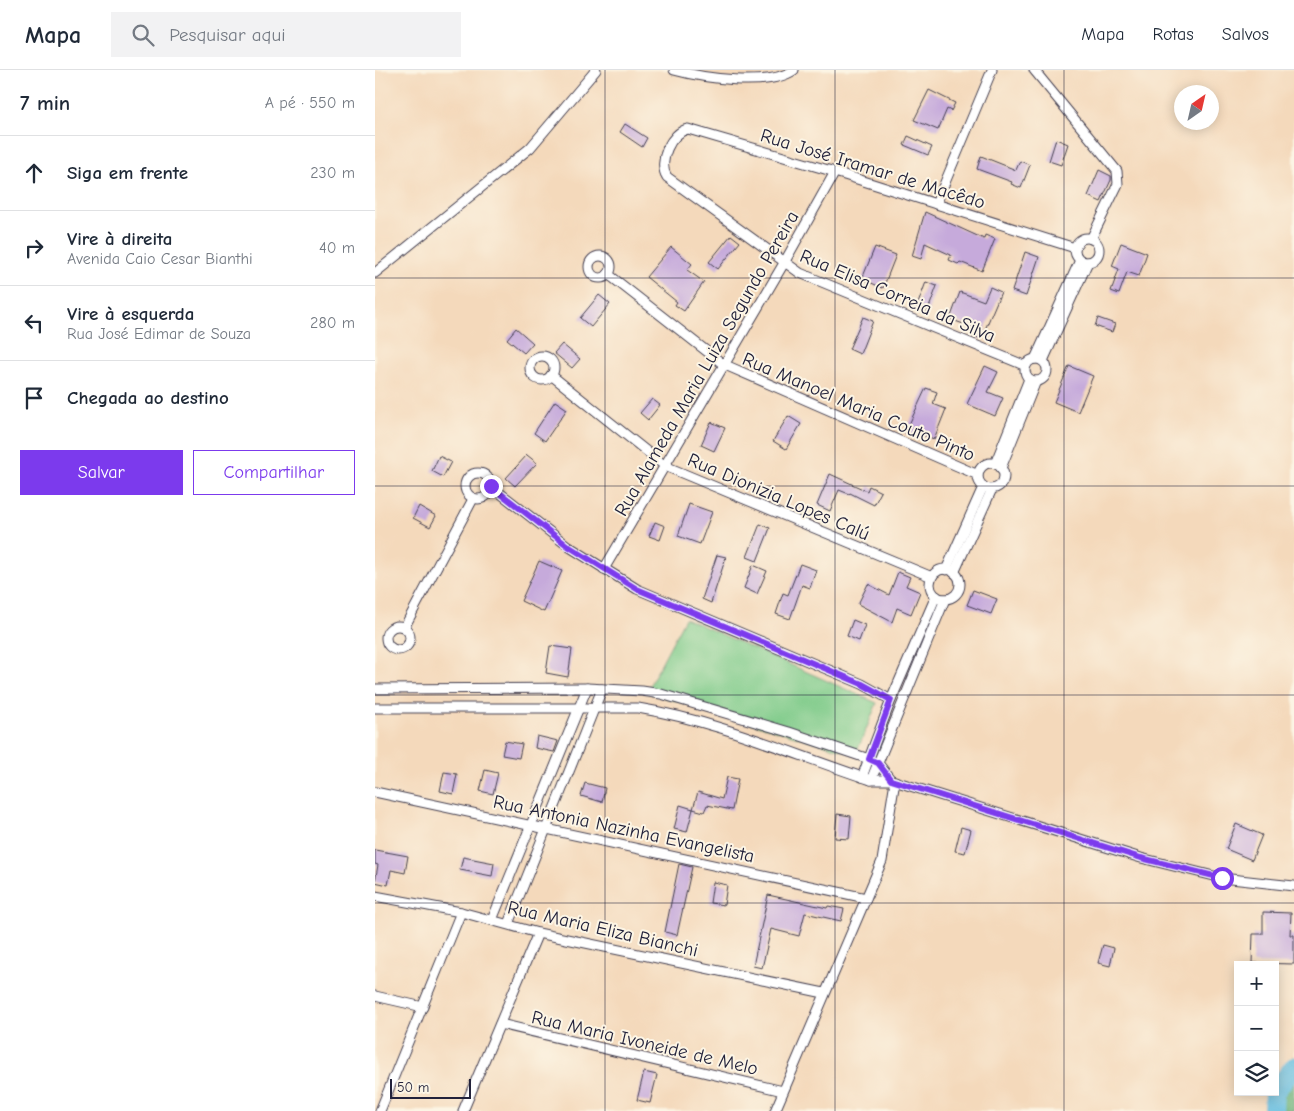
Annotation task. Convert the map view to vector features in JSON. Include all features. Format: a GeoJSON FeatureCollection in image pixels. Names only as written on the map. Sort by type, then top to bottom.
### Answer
{"type":"FeatureCollection","features":[{"type":"Feature","properties":{"kind":"street"},"geometry":{"type":"LineString","coordinates":[[375,273],[530,148],[596,70]]}},
{"type":"Feature","properties":{"kind":"street"},"geometry":{"type":"LineString","coordinates":[[674,70],[696,76],[753,79],[774,78],[794,70]]}},
{"type":"Feature","properties":{"kind":"street"},"geometry":{"type":"LineString","coordinates":[[935,204],[991,70]]}},
{"type":"Feature","properties":{"kind":"street"},"geometry":{"type":"LineString","coordinates":[[1035,70],[1117,171],[1118,184],[1091,239]]}},
{"type":"Feature","properties":{"kind":"street","name":"Rua José Iramar de Macêdo"},"geometry":{"type":"LineString","coordinates":[[669,147],[677,134],[682,130],[688,129],[835,172],[1075,248]]}},
{"type":"Feature","properties":{"kind":"street","name":"Rua Elisa Correia da Silva"},"geometry":{"type":"LineString","coordinates":[[669,147],[663,166],[667,177],[800,273],[1025,366]]}},
{"type":"Feature","properties":{"kind":"street","name":"Rua Alameda Maria Luiza Segundo Pereira"},"geometry":{"type":"LineString","coordinates":[[604,569],[784,263],[835,172]]}},
{"type":"Feature","properties":{"kind":"street"},"geometry":{"type":"LineString","coordinates":[[1083,239],[1091,239],[1097,244],[1099,251],[1096,258],[1084,261],[1076,256],[1075,248],[1083,239]]}},
{"type":"Feature","properties":{"kind":"street"},"geometry":{"type":"LineString","coordinates":[[1039,360],[1084,261]]}},
{"type":"Feature","properties":{"kind":"street","name":"Rua Manoel Maria Couto Pinto"},"geometry":{"type":"LineString","coordinates":[[608,274],[723,364],[978,475]]}},
{"type":"Feature","properties":{"kind":"street"},"geometry":{"type":"LineString","coordinates":[[1039,360],[1047,367],[1047,374],[1042,380],[1033,380],[1025,372],[1025,366],[1029,362],[1039,360]]}},
{"type":"Feature","properties":{"kind":"street","name":"Rua Dionizia Lopes Calú"},"geometry":{"type":"LineString","coordinates":[[551,375],[665,466],[933,577]]}},
{"type":"Feature","properties":{"kind":"street"},"geometry":{"type":"LineString","coordinates":[[988,488],[999,486],[1004,479],[998,466],[1033,380]]}},
{"type":"Feature","properties":{"kind":"street"},"geometry":{"type":"LineString","coordinates":[[988,488],[978,475],[984,466],[998,466]]}},
{"type":"Feature","properties":{"kind":"street"},"geometry":{"type":"LineString","coordinates":[[473,498],[465,489],[466,481],[471,475],[484,475],[491,486],[568,546],[637,589],[862,684],[891,700]]}},
{"type":"Feature","properties":{"kind":"street"},"geometry":{"type":"LineString","coordinates":[[473,498],[485,497],[491,486]]}},
{"type":"Feature","properties":{"kind":"street"},"geometry":{"type":"LineString","coordinates":[[950,571],[988,488]]}},
{"type":"Feature","properties":{"kind":"street"},"geometry":{"type":"LineString","coordinates":[[404,628],[473,498]]}},
{"type":"Feature","properties":{"kind":"street"},"geometry":{"type":"LineString","coordinates":[[938,571],[950,571],[959,580],[959,589],[954,596],[941,597],[931,589],[933,577],[938,571]]}},
{"type":"Feature","properties":{"kind":"street"},"geometry":{"type":"LineString","coordinates":[[867,779],[891,700],[941,597]]}},
{"type":"Feature","properties":{"kind":"street"},"geometry":{"type":"LineString","coordinates":[[873,761],[941,597]]}},
{"type":"Feature","properties":{"kind":"street"},"geometry":{"type":"LineString","coordinates":[[375,689],[587,688],[661,694],[789,732],[873,761],[893,780]]}},
{"type":"Feature","properties":{"kind":"street"},"geometry":{"type":"LineString","coordinates":[[492,920],[533,824],[587,688]]}},
{"type":"Feature","properties":{"kind":"street"},"geometry":{"type":"LineString","coordinates":[[508,924],[545,827],[603,689]]}},
{"type":"Feature","properties":{"kind":"street"},"geometry":{"type":"LineString","coordinates":[[375,708],[638,708],[657,711],[732,733],[867,779],[893,780],[1141,858],[1222,878],[1294,886]]}},
{"type":"Feature","properties":{"kind":"street"},"geometry":{"type":"LineString","coordinates":[[775,1111],[885,851],[885,833],[893,780]]}},
{"type":"Feature","properties":{"kind":"street","name":"Rua Antonia Nazinha Evangelista"},"geometry":{"type":"LineString","coordinates":[[375,792],[533,824],[866,898]]}},
{"type":"Feature","properties":{"kind":"street","name":"Rua Maria Eliza Bianchi"},"geometry":{"type":"LineString","coordinates":[[375,896],[461,912],[539,933],[824,993]]}},
{"type":"Feature","properties":{"kind":"street"},"geometry":{"type":"LineString","coordinates":[[380,1111],[380,1098],[423,1007],[461,912]]}},
{"type":"Feature","properties":{"kind":"street"},"geometry":{"type":"LineString","coordinates":[[463,1111],[539,933]]}},
{"type":"Feature","properties":{"kind":"street"},"geometry":{"type":"LineString","coordinates":[[375,996],[423,1007]]}},
{"type":"Feature","properties":{"kind":"street","name":"Rua Maria Ivoneide de Melo"},"geometry":{"type":"LineString","coordinates":[[500,1024],[783,1091]]}},
{"type":"Feature","properties":{"kind":"green space"},"geometry":{"type":"Polygon","coordinates":[[[685,618],[877,703],[856,754],[646,692],[685,618]]]}},
{"type":"Feature","properties":{"kind":"green space"},"geometry":{"type":"Polygon","coordinates":[[[1294,1056],[1294,1111],[1263,1111],[1266,1096],[1279,1096],[1279,1071],[1294,1056]]]}},
{"type":"Feature","properties":{"kind":"building"},"geometry":{"type":"Polygon","coordinates":[[[929,90],[955,103],[951,111],[947,109],[938,130],[914,120],[929,90]]]}},
{"type":"Feature","properties":{"kind":"building"},"geometry":{"type":"Polygon","coordinates":[[[625,124],[647,138],[642,147],[620,132],[625,124]]]}},
{"type":"Feature","properties":{"kind":"building"},"geometry":{"type":"Polygon","coordinates":[[[908,136],[932,147],[928,155],[904,145],[908,136]]]}},
{"type":"Feature","properties":{"kind":"building"},"geometry":{"type":"Polygon","coordinates":[[[1056,139],[1068,144],[1061,165],[1049,161],[1056,139]]]}},
{"type":"Feature","properties":{"kind":"building"},"geometry":{"type":"Polygon","coordinates":[[[981,156],[1016,170],[1020,161],[1030,165],[1021,188],[1011,184],[1012,182],[977,169],[981,156]]]}},
{"type":"Feature","properties":{"kind":"building"},"geometry":{"type":"Polygon","coordinates":[[[1099,170],[1111,176],[1101,202],[1088,196],[1099,170]]]}},
{"type":"Feature","properties":{"kind":"building"},"geometry":{"type":"Polygon","coordinates":[[[925,212],[984,239],[985,235],[995,239],[982,271],[960,262],[958,264],[949,260],[951,255],[925,243],[921,259],[912,256],[925,212]]]}},
{"type":"Feature","properties":{"kind":"building"},"geometry":{"type":"Polygon","coordinates":[[[731,235],[740,242],[718,269],[709,262],[731,235]]]}},
{"type":"Feature","properties":{"kind":"building"},"geometry":{"type":"Polygon","coordinates":[[[1121,243],[1147,253],[1139,276],[1127,272],[1119,294],[1111,291],[1119,269],[1112,266],[1121,243]]]}},
{"type":"Feature","properties":{"kind":"building"},"geometry":{"type":"Polygon","coordinates":[[[671,247],[692,264],[687,270],[704,282],[684,311],[675,305],[677,302],[646,277],[671,247]]]}},
{"type":"Feature","properties":{"kind":"building"},"geometry":{"type":"Polygon","coordinates":[[[875,247],[896,255],[883,288],[862,279],[875,247]]]}},
{"type":"Feature","properties":{"kind":"building"},"geometry":{"type":"Polygon","coordinates":[[[1025,252],[1039,257],[1026,296],[1012,291],[1025,252]]]}},
{"type":"Feature","properties":{"kind":"building"},"geometry":{"type":"Polygon","coordinates":[[[926,282],[937,286],[927,313],[916,309],[926,282]]]}},
{"type":"Feature","properties":{"kind":"building"},"geometry":{"type":"Polygon","coordinates":[[[990,287],[1001,292],[981,339],[972,335],[974,328],[950,319],[960,292],[984,301],[990,287]]]}},
{"type":"Feature","properties":{"kind":"building"},"geometry":{"type":"Polygon","coordinates":[[[599,295],[610,304],[591,327],[580,318],[599,295]]]}},
{"type":"Feature","properties":{"kind":"building"},"geometry":{"type":"Polygon","coordinates":[[[863,317],[873,321],[860,354],[849,349],[863,317]]]}},
{"type":"Feature","properties":{"kind":"building"},"geometry":{"type":"Polygon","coordinates":[[[1098,318],[1115,324],[1112,332],[1095,326],[1098,318]]]}},
{"type":"Feature","properties":{"kind":"building"},"geometry":{"type":"Polygon","coordinates":[[[516,328],[533,343],[524,353],[507,339],[516,328]]]}},
{"type":"Feature","properties":{"kind":"building"},"geometry":{"type":"Polygon","coordinates":[[[562,344],[580,359],[572,368],[554,353],[562,344]]]}},
{"type":"Feature","properties":{"kind":"building"},"geometry":{"type":"Polygon","coordinates":[[[985,366],[998,372],[988,392],[1003,398],[995,416],[967,404],[985,366]]]}},
{"type":"Feature","properties":{"kind":"building"},"geometry":{"type":"Polygon","coordinates":[[[1069,366],[1093,376],[1078,412],[1054,402],[1069,366]]]}},
{"type":"Feature","properties":{"kind":"building"},"geometry":{"type":"Polygon","coordinates":[[[926,388],[937,392],[933,404],[946,409],[934,439],[915,432],[913,436],[905,433],[926,388]]]}},
{"type":"Feature","properties":{"kind":"building"},"geometry":{"type":"Polygon","coordinates":[[[652,399],[660,405],[648,420],[640,413],[652,399]]]}},
{"type":"Feature","properties":{"kind":"building"},"geometry":{"type":"Polygon","coordinates":[[[555,401],[567,409],[545,441],[534,433],[555,401]]]}},
{"type":"Feature","properties":{"kind":"building"},"geometry":{"type":"Polygon","coordinates":[[[788,416],[801,424],[786,449],[773,441],[788,416]]]}},
{"type":"Feature","properties":{"kind":"building"},"geometry":{"type":"Polygon","coordinates":[[[711,422],[725,428],[714,451],[701,445],[711,422]]]}},
{"type":"Feature","properties":{"kind":"building"},"geometry":{"type":"Polygon","coordinates":[[[527,455],[537,463],[515,486],[506,478],[527,455]]]}},
{"type":"Feature","properties":{"kind":"building"},"geometry":{"type":"Polygon","coordinates":[[[439,456],[451,462],[443,477],[432,471],[439,456]]]}},
{"type":"Feature","properties":{"kind":"building"},"geometry":{"type":"Polygon","coordinates":[[[830,474],[867,491],[869,486],[881,492],[874,505],[850,493],[839,490],[830,511],[817,505],[830,474]]]}},
{"type":"Feature","properties":{"kind":"building"},"geometry":{"type":"Polygon","coordinates":[[[689,504],[712,512],[700,544],[678,536],[689,504]]]}},
{"type":"Feature","properties":{"kind":"building"},"geometry":{"type":"Polygon","coordinates":[[[419,506],[436,516],[430,527],[413,518],[419,506]]]}},
{"type":"Feature","properties":{"kind":"building"},"geometry":{"type":"Polygon","coordinates":[[[655,522],[665,526],[660,540],[649,536],[655,522]]]}},
{"type":"Feature","properties":{"kind":"building"},"geometry":{"type":"Polygon","coordinates":[[[760,524],[770,528],[757,561],[747,557],[760,524]]]}},
{"type":"Feature","properties":{"kind":"building"},"geometry":{"type":"Polygon","coordinates":[[[717,555],[726,557],[711,603],[702,599],[717,555]]]}},
{"type":"Feature","properties":{"kind":"building"},"geometry":{"type":"Polygon","coordinates":[[[539,561],[562,571],[544,612],[521,601],[539,561]]]}},
{"type":"Feature","properties":{"kind":"building"},"geometry":{"type":"Polygon","coordinates":[[[800,564],[816,570],[810,588],[802,585],[790,619],[776,614],[783,593],[788,595],[800,564]]]}},
{"type":"Feature","properties":{"kind":"building"},"geometry":{"type":"Polygon","coordinates":[[[753,565],[767,571],[757,594],[744,588],[753,565]]]}},
{"type":"Feature","properties":{"kind":"building"},"geometry":{"type":"Polygon","coordinates":[[[898,572],[910,577],[906,586],[920,592],[911,614],[897,608],[892,622],[858,604],[868,584],[889,595],[898,572]]]}},
{"type":"Feature","properties":{"kind":"building"},"geometry":{"type":"Polygon","coordinates":[[[973,590],[997,599],[991,614],[967,605],[973,590]]]}},
{"type":"Feature","properties":{"kind":"building"},"geometry":{"type":"Polygon","coordinates":[[[853,620],[865,625],[859,641],[847,636],[853,620]]]}},
{"type":"Feature","properties":{"kind":"building"},"geometry":{"type":"Polygon","coordinates":[[[550,646],[572,649],[568,677],[546,673],[550,646]]]}},
{"type":"Feature","properties":{"kind":"building"},"geometry":{"type":"Polygon","coordinates":[[[537,736],[558,741],[554,752],[535,748],[537,736]]]}},
{"type":"Feature","properties":{"kind":"building"},"geometry":{"type":"Polygon","coordinates":[[[505,741],[522,744],[519,758],[502,755],[505,741]]]}},
{"type":"Feature","properties":{"kind":"building"},"geometry":{"type":"Polygon","coordinates":[[[485,770],[498,773],[493,794],[480,791],[485,770]]]}},
{"type":"Feature","properties":{"kind":"building"},"geometry":{"type":"Polygon","coordinates":[[[444,772],[457,774],[453,794],[440,791],[444,772]]]}},
{"type":"Feature","properties":{"kind":"building"},"geometry":{"type":"Polygon","coordinates":[[[727,777],[738,779],[732,810],[707,805],[704,812],[693,809],[698,792],[722,799],[727,777]]]}},
{"type":"Feature","properties":{"kind":"building"},"geometry":{"type":"Polygon","coordinates":[[[585,783],[605,788],[602,802],[581,796],[585,783]]]}},
{"type":"Feature","properties":{"kind":"building"},"geometry":{"type":"Polygon","coordinates":[[[680,805],[693,809],[687,832],[674,829],[680,805]]]}},
{"type":"Feature","properties":{"kind":"building"},"geometry":{"type":"Polygon","coordinates":[[[837,814],[851,816],[849,839],[835,838],[837,814]]]}},
{"type":"Feature","properties":{"kind":"building"},"geometry":{"type":"Polygon","coordinates":[[[1236,824],[1262,835],[1252,860],[1226,849],[1236,824]]]}},
{"type":"Feature","properties":{"kind":"building"},"geometry":{"type":"Polygon","coordinates":[[[961,827],[971,830],[965,853],[955,851],[961,827]]]}},
{"type":"Feature","properties":{"kind":"building"},"geometry":{"type":"Polygon","coordinates":[[[375,850],[408,856],[405,873],[391,870],[388,885],[375,882],[378,865],[375,864],[375,850]]]}},
{"type":"Feature","properties":{"kind":"building"},"geometry":{"type":"Polygon","coordinates":[[[463,857],[494,863],[492,876],[460,870],[463,857]]]}},
{"type":"Feature","properties":{"kind":"building"},"geometry":{"type":"Polygon","coordinates":[[[679,864],[692,867],[677,935],[665,932],[679,864]]]}},
{"type":"Feature","properties":{"kind":"building"},"geometry":{"type":"Polygon","coordinates":[[[713,882],[727,885],[724,905],[710,903],[713,882]]]}},
{"type":"Feature","properties":{"kind":"building"},"geometry":{"type":"Polygon","coordinates":[[[768,895],[827,908],[828,906],[844,909],[841,921],[805,913],[799,936],[771,929],[762,968],[753,966],[768,895]]]}},
{"type":"Feature","properties":{"kind":"building"},"geometry":{"type":"Polygon","coordinates":[[[1263,912],[1291,913],[1290,935],[1294,935],[1294,964],[1279,964],[1279,961],[1252,961],[1253,934],[1263,934],[1263,912]]]}},
{"type":"Feature","properties":{"kind":"building"},"geometry":{"type":"Polygon","coordinates":[[[1103,945],[1114,948],[1110,966],[1098,963],[1103,945]]]}},
{"type":"Feature","properties":{"kind":"building"},"geometry":{"type":"Polygon","coordinates":[[[644,1072],[657,1075],[650,1103],[637,1100],[644,1072]]]}},
{"type":"Feature","properties":{"kind":"waterway"},"geometry":{"type":"LineString","coordinates":[[1279,1086],[1294,1067]]}},
{"type":"Feature","properties":{"kind":"waterway"},"geometry":{"type":"LineString","coordinates":[[1273,1111],[1274,1096]]}},
{"type":"Feature","properties":{"kind":"route"},"geometry":{"type":"LineString","coordinates":[[491,486],[568,546],[637,589],[662,601],[757,638],[862,684],[891,700],[869,759],[878,763],[891,780],[1086,842],[1222,878]]}}]}
